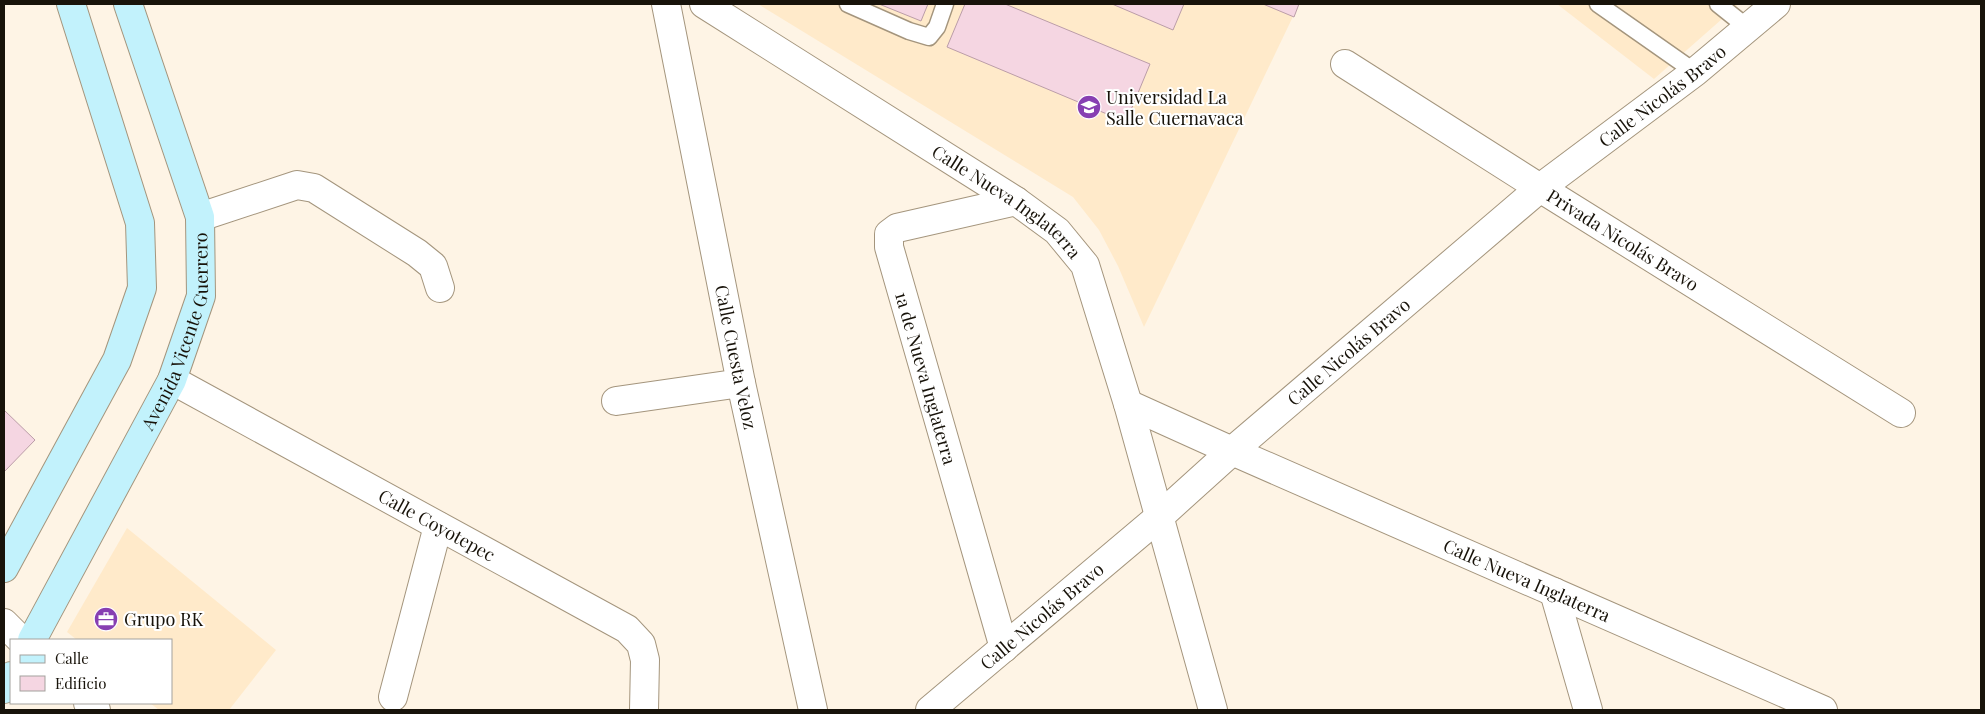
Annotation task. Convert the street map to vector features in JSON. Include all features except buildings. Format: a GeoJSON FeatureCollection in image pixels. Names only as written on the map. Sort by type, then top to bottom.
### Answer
{"type":"FeatureCollection","features":[{"type":"Feature","properties":{"kind":"main road"},"geometry":{"type":"LineString","coordinates":[[4,568],[117,360],[142,288],[140,223],[71,4]]}},
{"type":"Feature","properties":{"kind":"main road","name":"Avenida Vicente Guerrero"},"geometry":{"type":"LineString","coordinates":[[33,639],[172,380],[201,296],[200,217],[128,4]]}},
{"type":"Feature","properties":{"kind":"main road"},"geometry":{"type":"LineString","coordinates":[[4,689],[10,678]]}},
{"type":"Feature","properties":{"kind":"street","name":"Calle Cuesta Veloz"},"geometry":{"type":"LineString","coordinates":[[666,4],[741,383],[813,710]]}},
{"type":"Feature","properties":{"kind":"street","name":"Calle Nicolás Bravo"},"geometry":{"type":"LineString","coordinates":[[930,710],[1159,517],[1232,451],[1540,188],[1695,72],[1776,4]]}},
{"type":"Feature","properties":{"kind":"street","name":"Calle Nueva Inglaterra"},"geometry":{"type":"LineString","coordinates":[[719,8],[1016,202],[1057,231],[1085,265],[1128,404],[1213,710]]}},
{"type":"Feature","properties":{"kind":"street","name":"Privada Nicolás Bravo"},"geometry":{"type":"LineString","coordinates":[[1346,64],[1540,188],[1900,413]]}},
{"type":"Feature","properties":{"kind":"street"},"geometry":{"type":"LineString","coordinates":[[200,217],[297,184],[314,188],[417,253],[434,266],[440,288]]}},
{"type":"Feature","properties":{"kind":"street","name":"1a de Nueva Inglaterra"},"geometry":{"type":"LineString","coordinates":[[1004,648],[889,247],[889,234],[897,228],[1016,202]]}},
{"type":"Feature","properties":{"kind":"street","name":"Calle Coyotepec"},"geometry":{"type":"LineString","coordinates":[[172,380],[627,629],[641,644],[645,660],[644,710]]}},
{"type":"Feature","properties":{"kind":"street"},"geometry":{"type":"LineString","coordinates":[[616,401],[741,383]]}},
{"type":"Feature","properties":{"kind":"street","name":"Calle Nueva Inglaterra"},"geometry":{"type":"LineString","coordinates":[[1128,404],[1824,710]]}},
{"type":"Feature","properties":{"kind":"street"},"geometry":{"type":"LineString","coordinates":[[393,697],[438,526]]}},
{"type":"Feature","properties":{"kind":"street"},"geometry":{"type":"LineString","coordinates":[[1554,592],[1588,710]]}},
{"type":"Feature","properties":{"kind":"street"},"geometry":{"type":"LineString","coordinates":[[4,623],[20,639]]}},
{"type":"Feature","properties":{"kind":"lane"},"geometry":{"type":"LineString","coordinates":[[848,4],[909,31],[929,37],[937,26],[945,4]]}},
{"type":"Feature","properties":{"kind":"lane"},"geometry":{"type":"LineString","coordinates":[[1598,4],[1695,72]]}},
{"type":"Feature","properties":{"kind":"lane"},"geometry":{"type":"LineString","coordinates":[[1718,4],[1748,28]]}},
{"type":"Feature","properties":{"kind":"shaded area","name":"Universidad La Salle Cuernavaca"},"geometry":{"type":"Polygon","coordinates":[[[758,4],[1299,4],[1144,327],[1118,266],[1099,230],[1073,197],[758,4]]]}},
{"type":"Feature","properties":{"kind":"shaded area"},"geometry":{"type":"Polygon","coordinates":[[[1557,4],[1739,4],[1654,79],[1557,4]]]}},
{"type":"Feature","properties":{"kind":"shaded area"},"geometry":{"type":"Polygon","coordinates":[[[127,528],[276,650],[229,710],[159,710],[151,704],[172,704],[172,639],[76,639],[67,632],[127,528]]]}},
{"type":"Feature","properties":{"kind":"place","name":"Universidad La Salle Cuernavaca"},"geometry":{"type":"Point","coordinates":[1089,107]}},
{"type":"Feature","properties":{"kind":"place","name":"Grupo RK"},"geometry":{"type":"Point","coordinates":[106,619]}}]}
